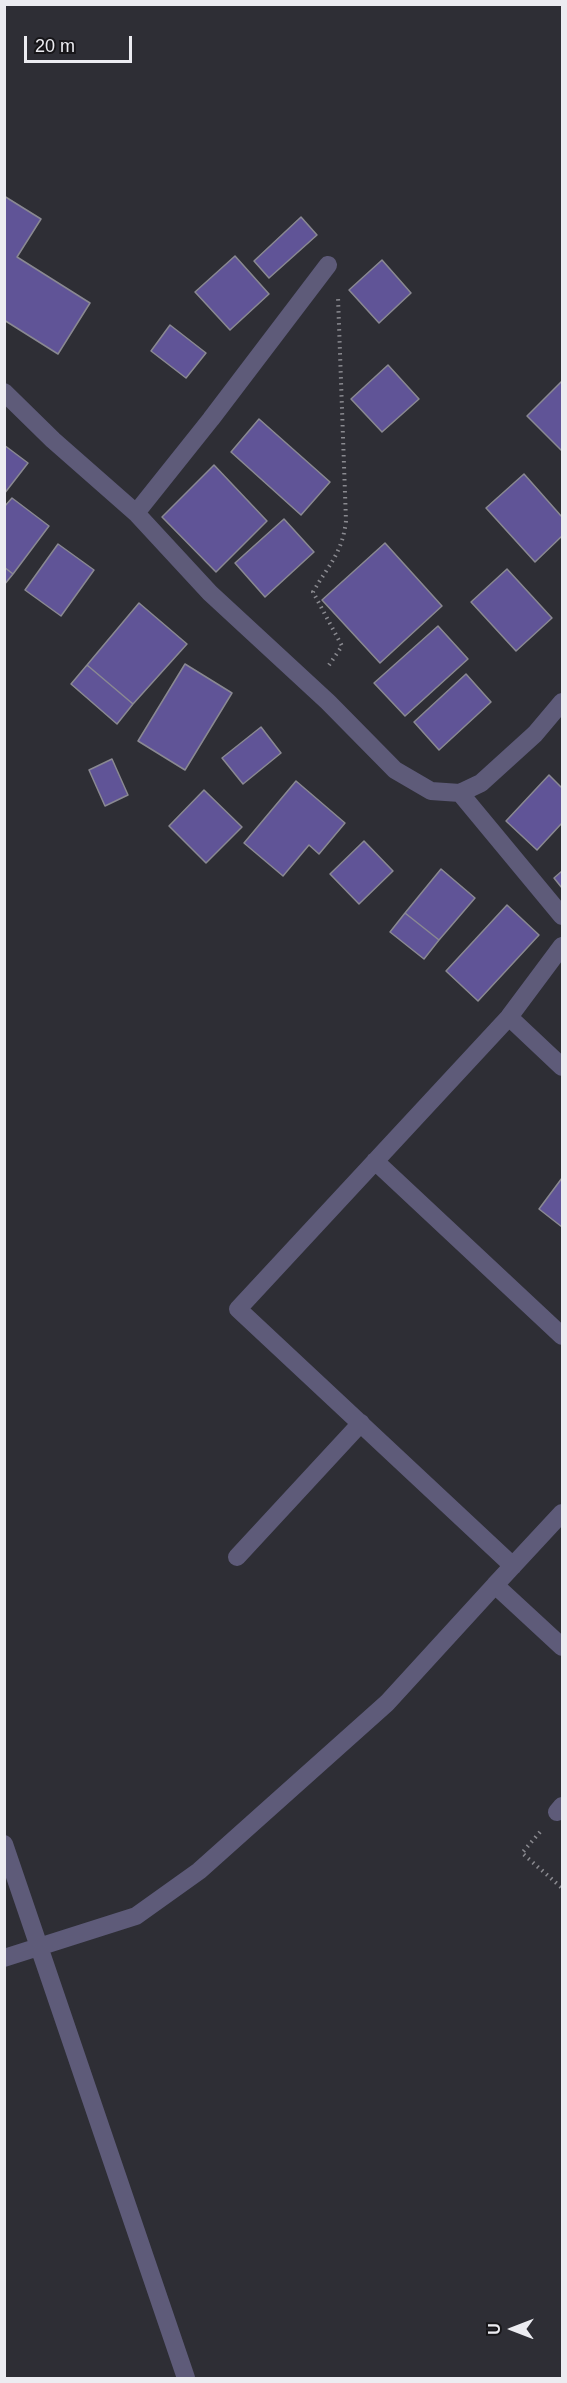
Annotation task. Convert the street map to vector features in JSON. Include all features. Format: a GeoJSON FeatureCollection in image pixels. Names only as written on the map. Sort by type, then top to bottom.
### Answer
{"type":"FeatureCollection","features":[{"type":"Feature","properties":{"kind":"street"},"geometry":{"type":"LineString","coordinates":[[136,513],[328,266]]}},
{"type":"Feature","properties":{"kind":"street"},"geometry":{"type":"LineString","coordinates":[[4,392],[53,440],[136,513],[210,593],[313,689],[395,770],[431,791],[460,793],[481,783],[535,734],[562,702]]}},
{"type":"Feature","properties":{"kind":"street"},"geometry":{"type":"LineString","coordinates":[[460,793],[562,916]]}},
{"type":"Feature","properties":{"kind":"street"},"geometry":{"type":"LineString","coordinates":[[513,1566],[238,1309],[509,1017],[562,946]]}},
{"type":"Feature","properties":{"kind":"street"},"geometry":{"type":"LineString","coordinates":[[509,1017],[562,1068]]}},
{"type":"Feature","properties":{"kind":"street"},"geometry":{"type":"LineString","coordinates":[[375,1161],[562,1336]]}},
{"type":"Feature","properties":{"kind":"street"},"geometry":{"type":"LineString","coordinates":[[237,1557],[361,1423]]}},
{"type":"Feature","properties":{"kind":"street"},"geometry":{"type":"LineString","coordinates":[[4,1958],[136,1916],[199,1871],[387,1703],[562,1513]]}},
{"type":"Feature","properties":{"kind":"street"},"geometry":{"type":"LineString","coordinates":[[495,1585],[562,1647]]}},
{"type":"Feature","properties":{"kind":"street"},"geometry":{"type":"LineString","coordinates":[[4,1844],[186,2379]]}},
{"type":"Feature","properties":{"kind":"path"},"geometry":{"type":"LineString","coordinates":[[313,689],[342,646],[313,592],[337,557],[344,538],[346,521],[337,270],[328,266]]}},
{"type":"Feature","properties":{"kind":"path"},"geometry":{"type":"LineString","coordinates":[[560,1809],[522,1853],[562,1888]]}},
{"type":"Feature","properties":{"kind":"building"},"geometry":{"type":"Polygon","coordinates":[[[4,196],[41,219],[17,257],[90,303],[58,354],[4,320],[4,196]]]}},
{"type":"Feature","properties":{"kind":"building"},"geometry":{"type":"Polygon","coordinates":[[[301,217],[317,235],[269,278],[254,261],[301,217]]]}},
{"type":"Feature","properties":{"kind":"building"},"geometry":{"type":"Polygon","coordinates":[[[235,256],[269,294],[230,330],[195,292],[235,256]]]}},
{"type":"Feature","properties":{"kind":"building"},"geometry":{"type":"Polygon","coordinates":[[[382,260],[411,293],[379,323],[349,290],[382,260]]]}},
{"type":"Feature","properties":{"kind":"building"},"geometry":{"type":"Polygon","coordinates":[[[170,325],[206,353],[186,378],[151,351],[170,325]]]}},
{"type":"Feature","properties":{"kind":"building"},"geometry":{"type":"Polygon","coordinates":[[[388,365],[419,399],[382,432],[351,399],[388,365]]]}},
{"type":"Feature","properties":{"kind":"building"},"geometry":{"type":"Polygon","coordinates":[[[562,381],[562,451],[527,416],[562,381]]]}},
{"type":"Feature","properties":{"kind":"building"},"geometry":{"type":"Polygon","coordinates":[[[259,419],[330,482],[301,515],[231,452],[259,419]]]}},
{"type":"Feature","properties":{"kind":"building"},"geometry":{"type":"Polygon","coordinates":[[[4,445],[28,463],[4,494],[4,445]]]}},
{"type":"Feature","properties":{"kind":"building"},"geometry":{"type":"Polygon","coordinates":[[[214,465],[267,521],[216,572],[162,517],[214,465]]]}},
{"type":"Feature","properties":{"kind":"building"},"geometry":{"type":"Polygon","coordinates":[[[524,474],[562,517],[562,536],[535,562],[486,508],[524,474]]]}},
{"type":"Feature","properties":{"kind":"building"},"geometry":{"type":"Polygon","coordinates":[[[12,498],[49,526],[13,574],[4,567],[4,507],[12,498]]]}},
{"type":"Feature","properties":{"kind":"building"},"geometry":{"type":"Polygon","coordinates":[[[284,519],[314,552],[265,597],[235,563],[284,519]]]}},
{"type":"Feature","properties":{"kind":"building"},"geometry":{"type":"Polygon","coordinates":[[[385,543],[442,606],[380,663],[322,600],[385,543]]]}},
{"type":"Feature","properties":{"kind":"building"},"geometry":{"type":"Polygon","coordinates":[[[58,544],[94,570],[61,616],[25,590],[58,544]]]}},
{"type":"Feature","properties":{"kind":"building"},"geometry":{"type":"Polygon","coordinates":[[[4,567],[13,574],[4,585],[4,567]]]}},
{"type":"Feature","properties":{"kind":"building"},"geometry":{"type":"Polygon","coordinates":[[[507,569],[552,618],[516,651],[471,602],[507,569]]]}},
{"type":"Feature","properties":{"kind":"building"},"geometry":{"type":"Polygon","coordinates":[[[139,603],[187,644],[133,704],[87,665],[139,603]]]}},
{"type":"Feature","properties":{"kind":"building"},"geometry":{"type":"Polygon","coordinates":[[[438,626],[468,659],[405,716],[374,683],[438,626]]]}},
{"type":"Feature","properties":{"kind":"building"},"geometry":{"type":"Polygon","coordinates":[[[185,664],[232,693],[185,770],[138,741],[185,664]]]}},
{"type":"Feature","properties":{"kind":"building"},"geometry":{"type":"Polygon","coordinates":[[[87,665],[133,704],[117,724],[71,684],[87,665]]]}},
{"type":"Feature","properties":{"kind":"building"},"geometry":{"type":"Polygon","coordinates":[[[466,674],[491,702],[439,750],[414,722],[466,674]]]}},
{"type":"Feature","properties":{"kind":"building"},"geometry":{"type":"Polygon","coordinates":[[[261,727],[281,753],[243,784],[222,758],[261,727]]]}},
{"type":"Feature","properties":{"kind":"building"},"geometry":{"type":"Polygon","coordinates":[[[112,759],[128,795],[105,806],[89,770],[112,759]]]}},
{"type":"Feature","properties":{"kind":"building"},"geometry":{"type":"Polygon","coordinates":[[[549,775],[562,788],[562,823],[537,850],[506,821],[549,775]]]}},
{"type":"Feature","properties":{"kind":"building"},"geometry":{"type":"Polygon","coordinates":[[[296,781],[345,823],[319,854],[309,845],[283,876],[244,843],[296,781]]]}},
{"type":"Feature","properties":{"kind":"building"},"geometry":{"type":"Polygon","coordinates":[[[204,790],[242,827],[206,863],[169,826],[204,790]]]}},
{"type":"Feature","properties":{"kind":"building"},"geometry":{"type":"Polygon","coordinates":[[[364,841],[393,871],[359,904],[330,874],[364,841]]]}},
{"type":"Feature","properties":{"kind":"building"},"geometry":{"type":"Polygon","coordinates":[[[441,869],[475,898],[439,940],[405,913],[441,869]]]}},
{"type":"Feature","properties":{"kind":"building"},"geometry":{"type":"Polygon","coordinates":[[[562,871],[562,888],[554,878],[562,871]]]}},
{"type":"Feature","properties":{"kind":"building"},"geometry":{"type":"Polygon","coordinates":[[[507,905],[539,935],[478,1001],[446,971],[507,905]]]}},
{"type":"Feature","properties":{"kind":"building"},"geometry":{"type":"Polygon","coordinates":[[[405,913],[439,940],[424,959],[390,932],[405,913]]]}},
{"type":"Feature","properties":{"kind":"building"},"geometry":{"type":"Polygon","coordinates":[[[562,1178],[562,1227],[539,1209],[562,1178]]]}}]}
